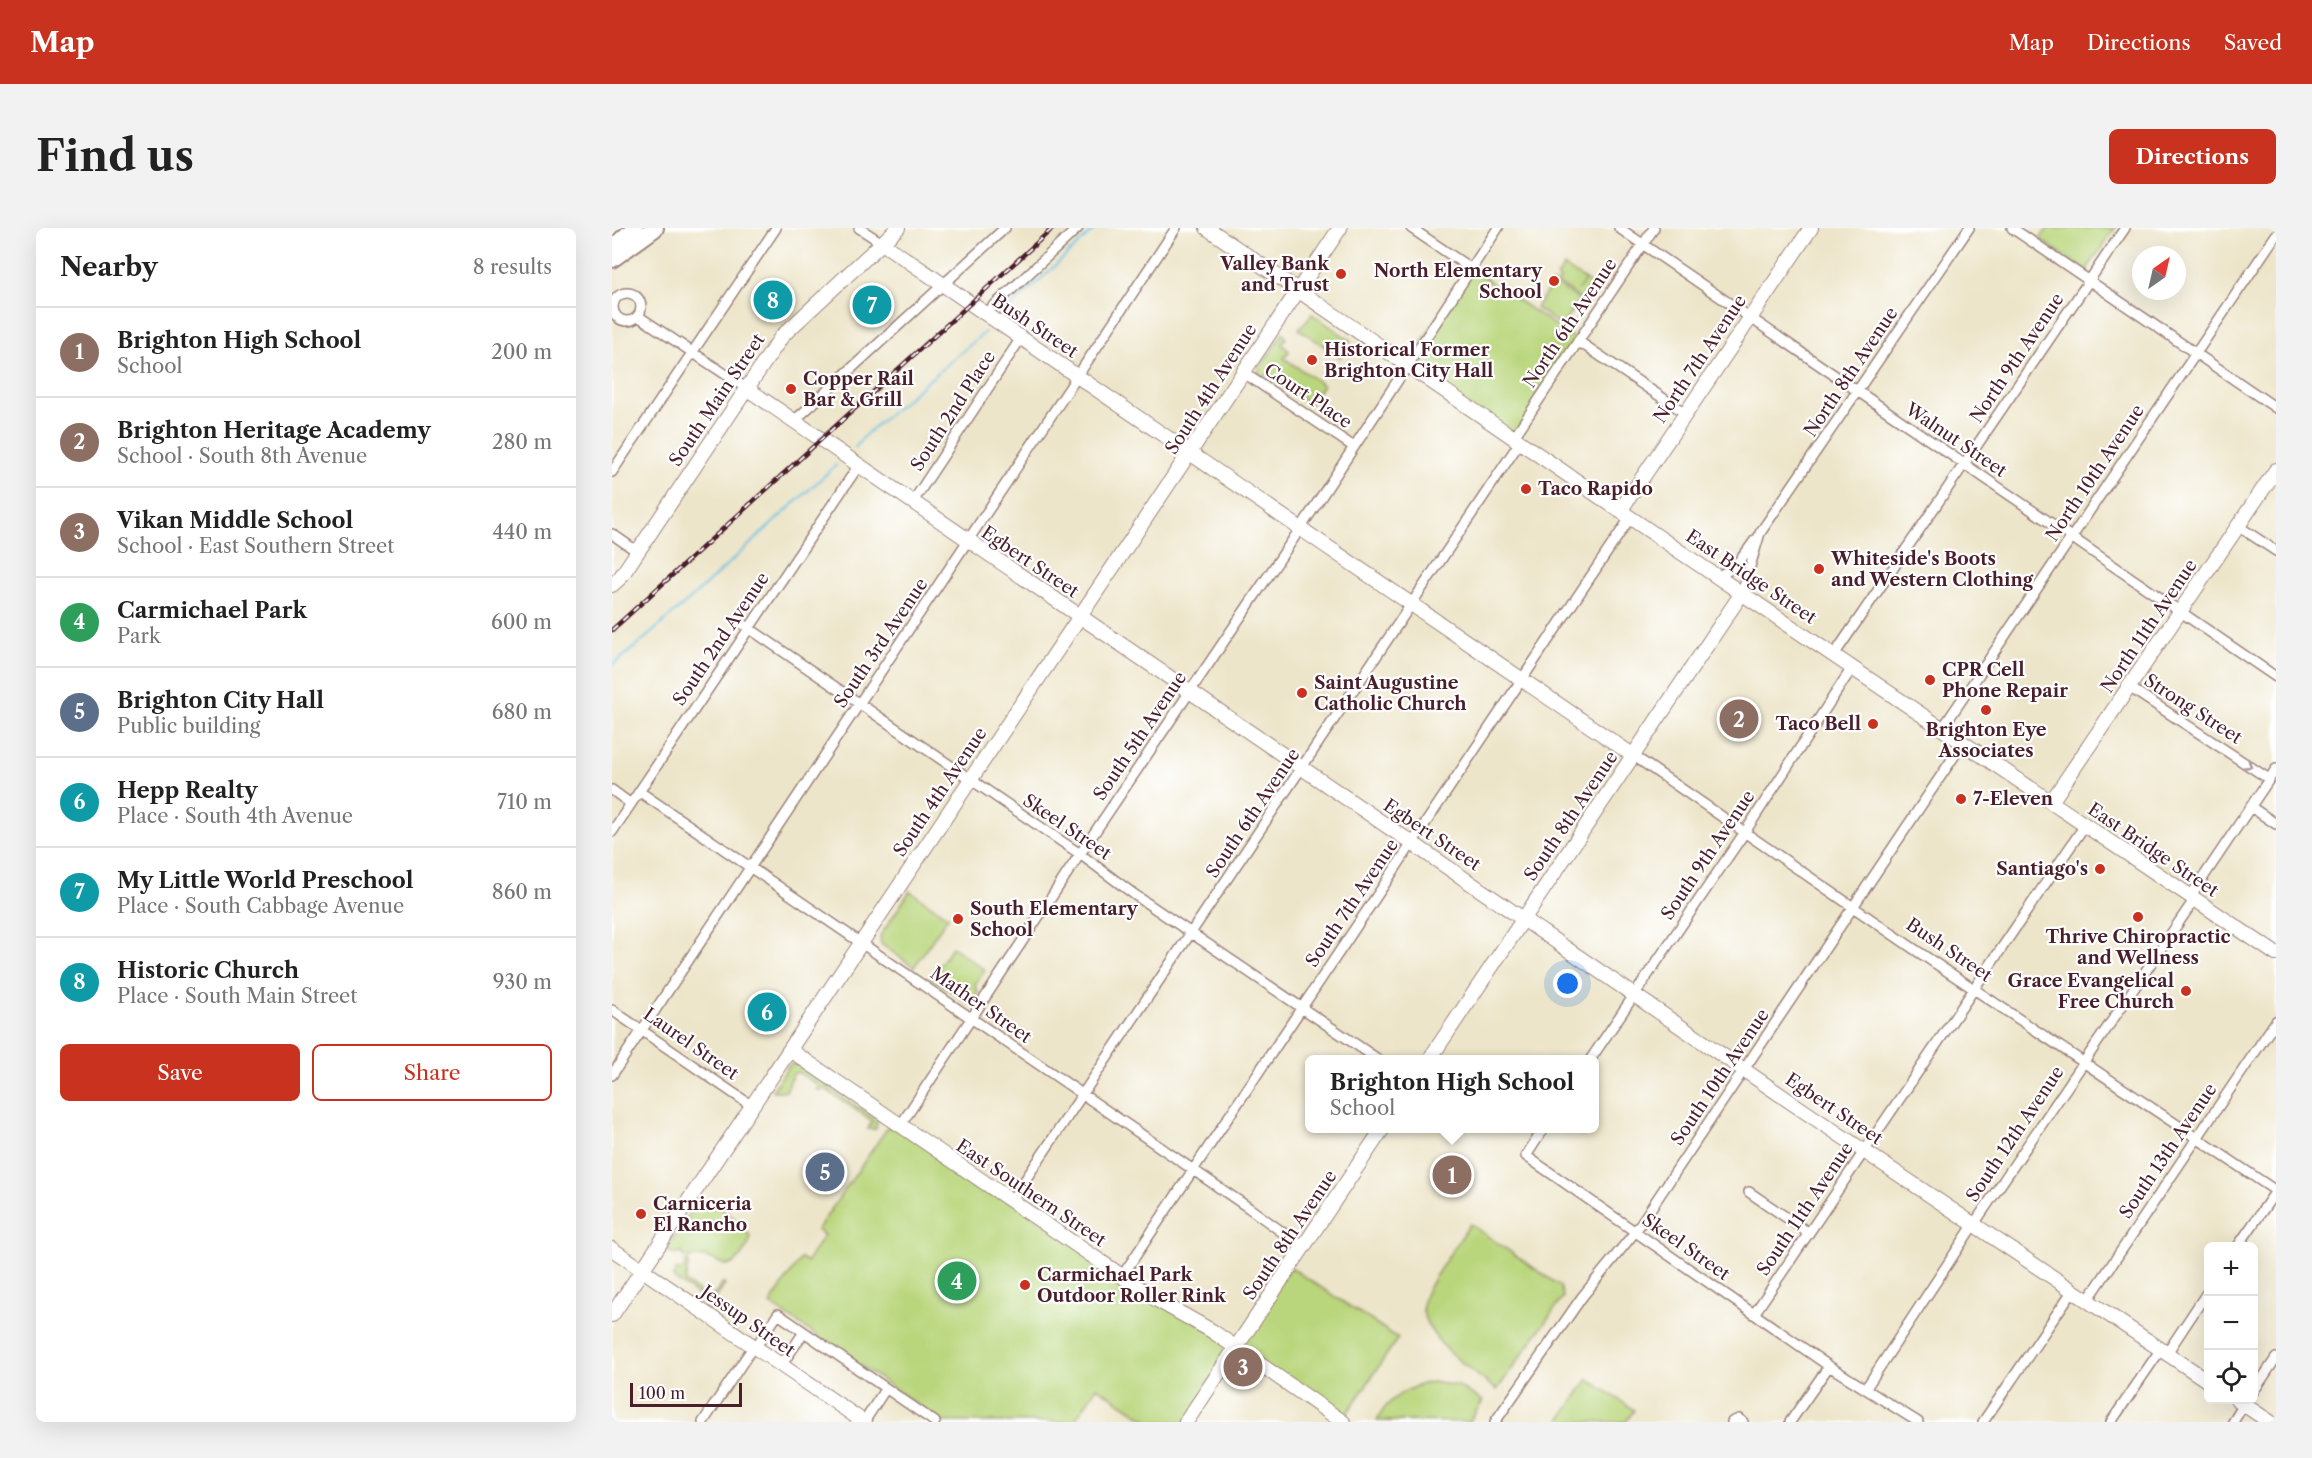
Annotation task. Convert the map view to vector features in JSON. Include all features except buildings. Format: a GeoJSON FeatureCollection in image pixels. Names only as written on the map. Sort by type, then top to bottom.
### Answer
{"type":"FeatureCollection","features":[{"type":"Feature","properties":{"kind":"highway"},"geometry":{"type":"LineString","coordinates":[[612,249],[635,228]]}},
{"type":"Feature","properties":{"kind":"highway"},"geometry":{"type":"LineString","coordinates":[[612,259],[655,228]]}},
{"type":"Feature","properties":{"kind":"street"},"geometry":{"type":"LineString","coordinates":[[612,472],[776,228]]}},
{"type":"Feature","properties":{"kind":"street","name":"Bush Street"},"geometry":{"type":"LineString","coordinates":[[858,228],[1975,990],[2276,1191]]}},
{"type":"Feature","properties":{"kind":"street","name":"South Main Street"},"geometry":{"type":"LineString","coordinates":[[612,585],[620,578],[638,552],[782,336],[898,228]]}},
{"type":"Feature","properties":{"kind":"street"},"geometry":{"type":"LineString","coordinates":[[794,421],[1005,228]]}},
{"type":"Feature","properties":{"kind":"street"},"geometry":{"type":"LineString","coordinates":[[986,314],[1078,228]]}},
{"type":"Feature","properties":{"kind":"street","name":"South 3rd Avenue"},"geometry":{"type":"LineString","coordinates":[[612,1075],[1176,228]]}},
{"type":"Feature","properties":{"kind":"street","name":"East Bridge Street"},"geometry":{"type":"LineString","coordinates":[[1207,228],[2276,954]]}},
{"type":"Feature","properties":{"kind":"street","name":"South 4th Avenue"},"geometry":{"type":"LineString","coordinates":[[612,1315],[1340,228]]}},
{"type":"Feature","properties":{"kind":"street"},"geometry":{"type":"LineString","coordinates":[[1411,228],[1470,268]]}},
{"type":"Feature","properties":{"kind":"street","name":"South 5th Avenue"},"geometry":{"type":"LineString","coordinates":[[900,1126],[1080,854],[1300,529],[1498,228]]}},
{"type":"Feature","properties":{"kind":"street","name":"Walnut Street"},"geometry":{"type":"LineString","coordinates":[[1618,228],[2276,677]]}},
{"type":"Feature","properties":{"kind":"street","name":"North 6th Avenue"},"geometry":{"type":"LineString","coordinates":[[1517,440],[1578,341],[1654,228]]}},
{"type":"Feature","properties":{"kind":"street","name":"North 7th Avenue"},"geometry":{"type":"LineString","coordinates":[[1625,514],[1685,413],[1811,228]]}},
{"type":"Feature","properties":{"kind":"street","name":"North 8th Avenue"},"geometry":{"type":"LineString","coordinates":[[1717,576],[1727,573],[1732,568],[1760,533],[1969,228]]}},
{"type":"Feature","properties":{"kind":"street"},"geometry":{"type":"LineString","coordinates":[[2012,228],[2276,408]]}},
{"type":"Feature","properties":{"kind":"street","name":"North 9th Avenue"},"geometry":{"type":"LineString","coordinates":[[1834,655],[2125,228]]}},
{"type":"Feature","properties":{"kind":"street","name":"North 10th Avenue"},"geometry":{"type":"LineString","coordinates":[[1942,729],[2276,235]]}},
{"type":"Feature","properties":{"kind":"street","name":"Egbert Street"},"geometry":{"type":"LineString","coordinates":[[638,316],[1523,920],[2204,1378]]}},
{"type":"Feature","properties":{"kind":"street","name":"South 2nd Place"},"geometry":{"type":"LineString","coordinates":[[912,503],[1021,338]]}},
{"type":"Feature","properties":{"kind":"street"},"geometry":{"type":"LineString","coordinates":[[1578,341],[1685,413]]}},
{"type":"Feature","properties":{"kind":"street","name":"Court Place"},"geometry":{"type":"LineString","coordinates":[[1244,373],[1354,447]]}},
{"type":"Feature","properties":{"kind":"street","name":"South 6th Avenue"},"geometry":{"type":"LineString","coordinates":[[1011,1201],[1302,769],[1517,440]]}},
{"type":"Feature","properties":{"kind":"street","name":"South 2nd Avenue"},"geometry":{"type":"LineString","coordinates":[[612,832],[859,465]]}},
{"type":"Feature","properties":{"kind":"street","name":"North 11th Avenue"},"geometry":{"type":"LineString","coordinates":[[2051,802],[2276,470]]}},
{"type":"Feature","properties":{"kind":"street","name":"South 7th Avenue"},"geometry":{"type":"LineString","coordinates":[[1122,1276],[1521,680],[1625,514]]}},
{"type":"Feature","properties":{"kind":"street"},"geometry":{"type":"LineString","coordinates":[[2238,526],[2276,551]]}},
{"type":"Feature","properties":{"kind":"street","name":"North 8th Avenue"},"geometry":{"type":"LineString","coordinates":[[1742,593],[1760,533]]}},
{"type":"Feature","properties":{"kind":"street"},"geometry":{"type":"LineString","coordinates":[[612,534],[638,552]]}},
{"type":"Feature","properties":{"kind":"street","name":"South 8th Avenue"},"geometry":{"type":"LineString","coordinates":[[1433,1055],[1742,593]]}},
{"type":"Feature","properties":{"kind":"street","name":"Skeel Street"},"geometry":{"type":"LineString","coordinates":[[737,620],[1080,854],[1192,934],[1373,1055]]}},
{"type":"Feature","properties":{"kind":"street","name":"South 9th Avenue"},"geometry":{"type":"LineString","coordinates":[[1593,1055],[1745,832],[1852,668]]}},
{"type":"Feature","properties":{"kind":"street","name":"Strong Street"},"geometry":{"type":"LineString","coordinates":[[2129,687],[2269,779]]}},
{"type":"Feature","properties":{"kind":"street","name":"South 10th Avenue"},"geometry":{"type":"LineString","coordinates":[[1495,1422],[1582,1297],[1635,1232],[1963,743]]}},
{"type":"Feature","properties":{"kind":"street","name":"South 12th Avenue"},"geometry":{"type":"LineString","coordinates":[[1866,1388],[2084,1063],[2276,769]]}},
{"type":"Feature","properties":{"kind":"street"},"geometry":{"type":"LineString","coordinates":[[612,790],[631,804]]}},
{"type":"Feature","properties":{"kind":"street","name":"Mather Street"},"geometry":{"type":"LineString","coordinates":[[640,792],[1303,1247]]}},
{"type":"Feature","properties":{"kind":"street"},"geometry":{"type":"LineString","coordinates":[[2251,807],[2276,824]]}},
{"type":"Feature","properties":{"kind":"street","name":"South 11th Avenue"},"geometry":{"type":"LineString","coordinates":[[1754,1314],[2085,825]]}},
{"type":"Feature","properties":{"kind":"street","name":"Laurel Street"},"geometry":{"type":"LineString","coordinates":[[612,1010],[752,1106]]}},
{"type":"Feature","properties":{"kind":"street","name":"South 13th Avenue"},"geometry":{"type":"LineString","coordinates":[[2088,1300],[2276,1021]]}},
{"type":"Feature","properties":{"kind":"street","name":"East Southern Street"},"geometry":{"type":"LineString","coordinates":[[790,1050],[1122,1276],[1236,1348],[1343,1422]]}},
{"type":"Feature","properties":{"kind":"street","name":"South 8th Avenue"},"geometry":{"type":"LineString","coordinates":[[1186,1422],[1380,1133]]}},
{"type":"Feature","properties":{"kind":"street","name":"Skeel Street"},"geometry":{"type":"LineString","coordinates":[[1541,1133],[1526,1156],[1829,1366],[1866,1388],[1906,1419],[1918,1422]]}},
{"type":"Feature","properties":{"kind":"street"},"geometry":{"type":"LineString","coordinates":[[2241,1242],[2276,1191]]}},
{"type":"Feature","properties":{"kind":"street"},"geometry":{"type":"LineString","coordinates":[[1749,1192],[1809,1233]]}},
{"type":"Feature","properties":{"kind":"street","name":"Jessup Street"},"geometry":{"type":"LineString","coordinates":[[612,1249],[864,1422]]}},
{"type":"Feature","properties":{"kind":"street"},"geometry":{"type":"LineString","coordinates":[[1983,1422],[2073,1290]]}},
{"type":"Feature","properties":{"kind":"street"},"geometry":{"type":"LineString","coordinates":[[2111,1422],[2204,1296]]}},
{"type":"Feature","properties":{"kind":"street"},"geometry":{"type":"LineString","coordinates":[[703,1422],[778,1314],[935,1422]]}},
{"type":"Feature","properties":{"kind":"street"},"geometry":{"type":"LineString","coordinates":[[781,1366],[804,1332]]}},
{"type":"Feature","properties":{"kind":"street"},"geometry":{"type":"LineString","coordinates":[[2258,1384],[2276,1358]]}},
{"type":"Feature","properties":{"kind":"street"},"geometry":{"type":"LineString","coordinates":[[1790,1422],[1829,1366]]}},
{"type":"Feature","properties":{"kind":"street"},"geometry":{"type":"LineString","coordinates":[[864,1422],[884,1385]]}},
{"type":"Feature","properties":{"kind":"street"},"geometry":{"type":"LineString","coordinates":[[2232,1422],[2241,1404]]}},
{"type":"Feature","properties":{"kind":"street"},"geometry":{"type":"LineString","coordinates":[[2247,1404],[2270,1422]]}},
{"type":"Feature","properties":{"kind":"green space"},"geometry":{"type":"Polygon","coordinates":[[[2048,228],[2115,228],[2086,271],[2040,239],[2048,228]]]}},
{"type":"Feature","properties":{"kind":"green space"},"geometry":{"type":"Polygon","coordinates":[[[1564,266],[1591,284],[1581,299],[1558,283],[1560,279],[1557,277],[1564,266]]]}},
{"type":"Feature","properties":{"kind":"green space"},"geometry":{"type":"Polygon","coordinates":[[[1470,268],[1578,341],[1514,437],[1407,364],[1470,268]]]}},
{"type":"Feature","properties":{"kind":"green space"},"geometry":{"type":"Polygon","coordinates":[[[1553,282],[1579,300],[1562,326],[1536,308],[1553,282]]]}},
{"type":"Feature","properties":{"kind":"green space"},"geometry":{"type":"Polygon","coordinates":[[[1312,314],[1351,341],[1340,357],[1299,329],[1312,314]]]}},
{"type":"Feature","properties":{"kind":"green space"},"geometry":{"type":"Polygon","coordinates":[[[1283,333],[1286,338],[1282,344],[1289,351],[1284,358],[1323,385],[1310,404],[1267,375],[1261,376],[1258,373],[1283,333]]]}},
{"type":"Feature","properties":{"kind":"green space"},"geometry":{"type":"Polygon","coordinates":[[[910,891],[948,917],[914,967],[881,944],[880,936],[910,891]]]}},
{"type":"Feature","properties":{"kind":"green space"},"geometry":{"type":"Polygon","coordinates":[[[952,947],[985,970],[975,984],[978,993],[971,1004],[931,978],[952,947]]]}},
{"type":"Feature","properties":{"kind":"green space"},"geometry":{"type":"Polygon","coordinates":[[[794,1063],[877,1120],[876,1129],[868,1129],[872,1121],[825,1089],[818,1090],[818,1085],[798,1072],[793,1074],[786,1091],[772,1091],[789,1065],[794,1063]]]}},
{"type":"Feature","properties":{"kind":"green space"},"geometry":{"type":"Polygon","coordinates":[[[892,1121],[1236,1348],[1186,1422],[1150,1422],[1097,1387],[1074,1422],[943,1422],[770,1304],[801,1258],[807,1262],[824,1235],[817,1230],[892,1121]]]}},
{"type":"Feature","properties":{"kind":"green space"},"geometry":{"type":"Polygon","coordinates":[[[697,1202],[715,1205],[728,1214],[750,1236],[747,1247],[733,1264],[725,1265],[705,1257],[685,1258],[682,1253],[673,1254],[666,1249],[697,1202]]]}},
{"type":"Feature","properties":{"kind":"green space"},"geometry":{"type":"Polygon","coordinates":[[[1470,1224],[1560,1286],[1563,1297],[1497,1390],[1460,1362],[1435,1336],[1423,1309],[1429,1286],[1470,1224]]]}},
{"type":"Feature","properties":{"kind":"green space"},"geometry":{"type":"Polygon","coordinates":[[[689,1261],[685,1282],[708,1298],[716,1293],[723,1283],[725,1285],[713,1302],[706,1301],[673,1278],[676,1270],[683,1270],[686,1262],[689,1261]]]}},
{"type":"Feature","properties":{"kind":"green space"},"geometry":{"type":"Polygon","coordinates":[[[1290,1267],[1398,1338],[1342,1421],[1236,1348],[1290,1267]]]}},
{"type":"Feature","properties":{"kind":"green space"},"geometry":{"type":"Polygon","coordinates":[[[1588,1379],[1634,1410],[1626,1422],[1559,1422],[1588,1379]]]}},
{"type":"Feature","properties":{"kind":"green space"},"geometry":{"type":"Polygon","coordinates":[[[1432,1382],[1458,1386],[1483,1401],[1469,1422],[1377,1421],[1386,1406],[1399,1395],[1432,1382]]]}},
{"type":"Feature","properties":{"kind":"waterway"},"geometry":{"type":"LineString","coordinates":[[1005,312],[1096,228]]}},
{"type":"Feature","properties":{"kind":"waterway"},"geometry":{"type":"LineString","coordinates":[[855,448],[866,434],[985,332]]}},
{"type":"Feature","properties":{"kind":"waterway"},"geometry":{"type":"LineString","coordinates":[[612,665],[688,601],[836,465]]}},
{"type":"Feature","properties":{"kind":"railway"},"geometry":{"type":"LineString","coordinates":[[612,630],[1053,228]]}},
{"type":"Feature","properties":{"kind":"place","name":"Valley Bank and Trust"},"geometry":{"type":"Point","coordinates":[1341,274]}},
{"type":"Feature","properties":{"kind":"place","name":"North Elementary School"},"geometry":{"type":"Point","coordinates":[1554,281]}},
{"type":"Feature","properties":{"kind":"place","name":"Historic Church"},"geometry":{"type":"Point","coordinates":[773,300]}},
{"type":"Feature","properties":{"kind":"place","name":"My Little World Preschool"},"geometry":{"type":"Point","coordinates":[872,305]}},
{"type":"Feature","properties":{"kind":"place","name":"Historical Former Brighton City Hall"},"geometry":{"type":"Point","coordinates":[1312,360]}},
{"type":"Feature","properties":{"kind":"place","name":"Copper Rail Bar & Grill"},"geometry":{"type":"Point","coordinates":[791,389]}},
{"type":"Feature","properties":{"kind":"place","name":"Taco Rapido"},"geometry":{"type":"Point","coordinates":[1526,489]}},
{"type":"Feature","properties":{"kind":"place","name":"Whiteside's Boots and Western Clothing"},"geometry":{"type":"Point","coordinates":[1819,569]}},
{"type":"Feature","properties":{"kind":"place","name":"CPR Cell Phone Repair"},"geometry":{"type":"Point","coordinates":[1930,680]}},
{"type":"Feature","properties":{"kind":"place","name":"Saint Augustine Catholic Church"},"geometry":{"type":"Point","coordinates":[1302,693]}},
{"type":"Feature","properties":{"kind":"place","name":"Brighton Eye Associates"},"geometry":{"type":"Point","coordinates":[1986,710]}},
{"type":"Feature","properties":{"kind":"place","name":"Brighton Heritage Academy"},"geometry":{"type":"Point","coordinates":[1739,719]}},
{"type":"Feature","properties":{"kind":"place","name":"Taco Bell"},"geometry":{"type":"Point","coordinates":[1873,724]}},
{"type":"Feature","properties":{"kind":"place","name":"7-Eleven"},"geometry":{"type":"Point","coordinates":[1961,799]}},
{"type":"Feature","properties":{"kind":"place","name":"Santiago's"},"geometry":{"type":"Point","coordinates":[2100,869]}},
{"type":"Feature","properties":{"kind":"place","name":"Thrive Chiropractic and Wellness"},"geometry":{"type":"Point","coordinates":[2138,917]}},
{"type":"Feature","properties":{"kind":"place","name":"South Elementary School"},"geometry":{"type":"Point","coordinates":[958,919]}},
{"type":"Feature","properties":{"kind":"place","name":"Grace Evangelical Free Church"},"geometry":{"type":"Point","coordinates":[2186,991]}},
{"type":"Feature","properties":{"kind":"place","name":"Hepp Realty"},"geometry":{"type":"Point","coordinates":[767,1012]}},
{"type":"Feature","properties":{"kind":"place","name":"Brighton City Hall"},"geometry":{"type":"Point","coordinates":[825,1172]}},
{"type":"Feature","properties":{"kind":"place","name":"Brighton High School"},"geometry":{"type":"Point","coordinates":[1452,1175]}},
{"type":"Feature","properties":{"kind":"place","name":"Carniceria El Rancho"},"geometry":{"type":"Point","coordinates":[641,1214]}},
{"type":"Feature","properties":{"kind":"place","name":"Carmichael Park"},"geometry":{"type":"Point","coordinates":[957,1281]}},
{"type":"Feature","properties":{"kind":"place","name":"Carmichael Park Outdoor Roller Rink"},"geometry":{"type":"Point","coordinates":[1025,1285]}},
{"type":"Feature","properties":{"kind":"place","name":"Vikan Middle School"},"geometry":{"type":"Point","coordinates":[1243,1367]}}]}
